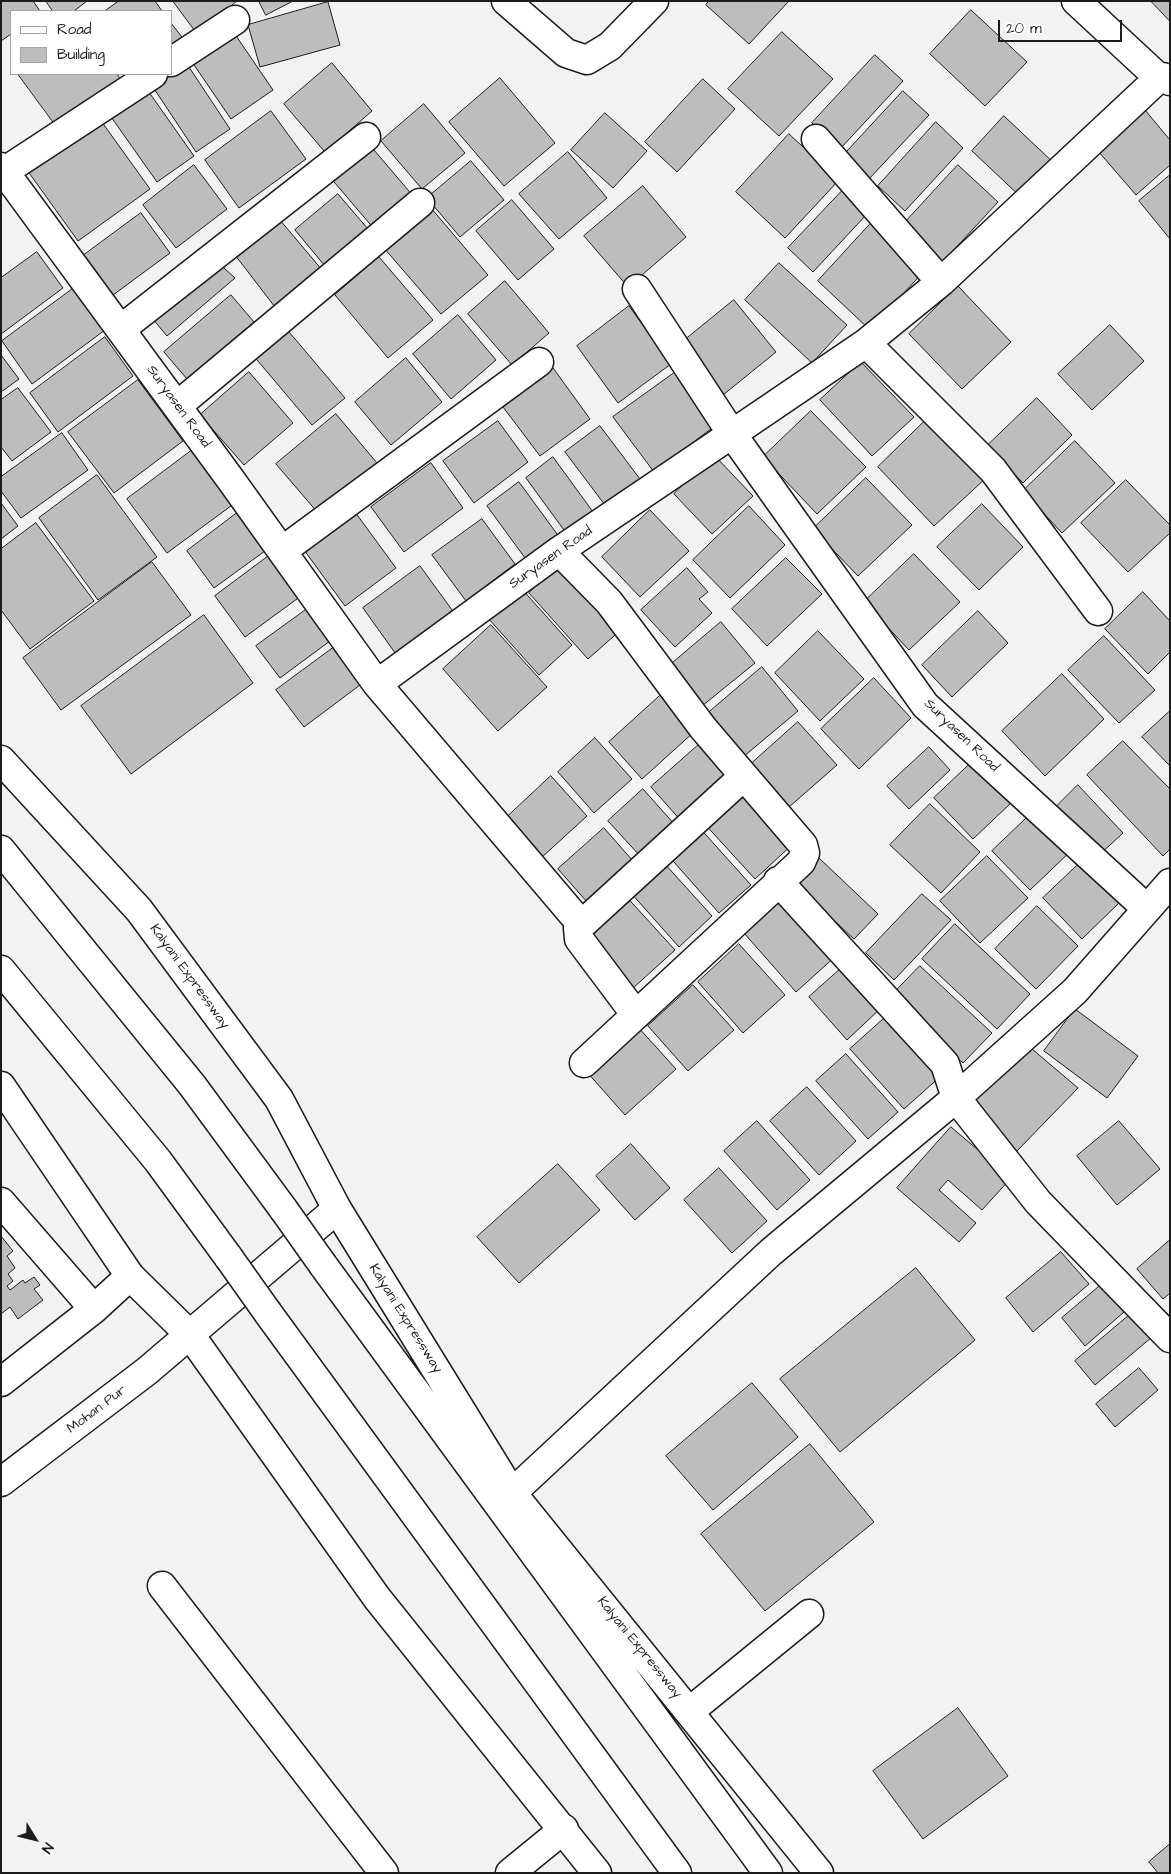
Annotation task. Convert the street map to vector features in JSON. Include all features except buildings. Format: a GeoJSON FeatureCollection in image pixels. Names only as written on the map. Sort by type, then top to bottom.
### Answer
{"type":"FeatureCollection","features":[{"type":"Feature","properties":{"kind":"main road"},"geometry":{"type":"LineString","coordinates":[[506,1],[566,53],[587,60],[610,46],[654,1]]}},
{"type":"Feature","properties":{"kind":"main road"},"geometry":{"type":"LineString","coordinates":[[637,289],[732,434],[866,343],[941,282],[1164,79],[1076,1]]}},
{"type":"Feature","properties":{"kind":"main road"},"geometry":{"type":"LineString","coordinates":[[172,61],[236,20]]}},
{"type":"Feature","properties":{"kind":"main road"},"geometry":{"type":"LineString","coordinates":[[3,169],[151,75]]}},
{"type":"Feature","properties":{"kind":"main road"},"geometry":{"type":"LineString","coordinates":[[120,329],[366,137]]}},
{"type":"Feature","properties":{"kind":"main road"},"geometry":{"type":"LineString","coordinates":[[816,139],[941,282]]}},
{"type":"Feature","properties":{"kind":"main road","name":"Suryasen Road"},"geometry":{"type":"LineString","coordinates":[[3,169],[177,406],[377,684],[559,551],[732,434],[925,705],[1146,908]]}},
{"type":"Feature","properties":{"kind":"main road"},"geometry":{"type":"LineString","coordinates":[[177,406],[420,203]]}},
{"type":"Feature","properties":{"kind":"main road"},"geometry":{"type":"LineString","coordinates":[[866,343],[993,470],[1098,611]]}},
{"type":"Feature","properties":{"kind":"main road"},"geometry":{"type":"LineString","coordinates":[[282,551],[539,362]]}},
{"type":"Feature","properties":{"kind":"main road"},"geometry":{"type":"LineString","coordinates":[[559,551],[609,602],[702,728],[803,845],[805,853],[801,862],[778,881],[584,1063]]}},
{"type":"Feature","properties":{"kind":"main road"},"geometry":{"type":"LineString","coordinates":[[377,684],[581,924]]}},
{"type":"Feature","properties":{"kind":"main road","name":"Kalyani Expressway"},"geometry":{"type":"LineString","coordinates":[[1,760],[139,910],[278,1099],[337,1209],[512,1493],[819,1873]]}},
{"type":"Feature","properties":{"kind":"main road"},"geometry":{"type":"LineString","coordinates":[[636,1015],[579,939],[577,934],[581,924],[744,776]]}},
{"type":"Feature","properties":{"kind":"main road"},"geometry":{"type":"LineString","coordinates":[[1,850],[192,1085],[768,1873]]}},
{"type":"Feature","properties":{"kind":"main road"},"geometry":{"type":"LineString","coordinates":[[778,881],[946,1064],[956,1098],[1038,1202],[1166,1328]]}},
{"type":"Feature","properties":{"kind":"main road"},"geometry":{"type":"LineString","coordinates":[[512,1493],[771,1252],[956,1098],[1075,991],[1146,908],[1170,883]]}},
{"type":"Feature","properties":{"kind":"main road"},"geometry":{"type":"LineString","coordinates":[[1,970],[158,1161],[677,1873]]}},
{"type":"Feature","properties":{"kind":"main road"},"geometry":{"type":"LineString","coordinates":[[1,1086],[130,1276],[191,1336],[376,1598],[564,1829],[597,1873]]}},
{"type":"Feature","properties":{"kind":"main road"},"geometry":{"type":"LineString","coordinates":[[1,1202],[94,1309]]}},
{"type":"Feature","properties":{"kind":"main road","name":"Mohan Pur"},"geometry":{"type":"LineString","coordinates":[[1,1482],[191,1336],[337,1209]]}},
{"type":"Feature","properties":{"kind":"main road"},"geometry":{"type":"LineString","coordinates":[[1,1382],[94,1309],[130,1276]]}},
{"type":"Feature","properties":{"kind":"main road"},"geometry":{"type":"LineString","coordinates":[[162,1586],[384,1873]]}},
{"type":"Feature","properties":{"kind":"main road"},"geometry":{"type":"LineString","coordinates":[[690,1711],[808,1614]]}},
{"type":"Feature","properties":{"kind":"main road"},"geometry":{"type":"LineString","coordinates":[[510,1873],[564,1829]]}}]}
